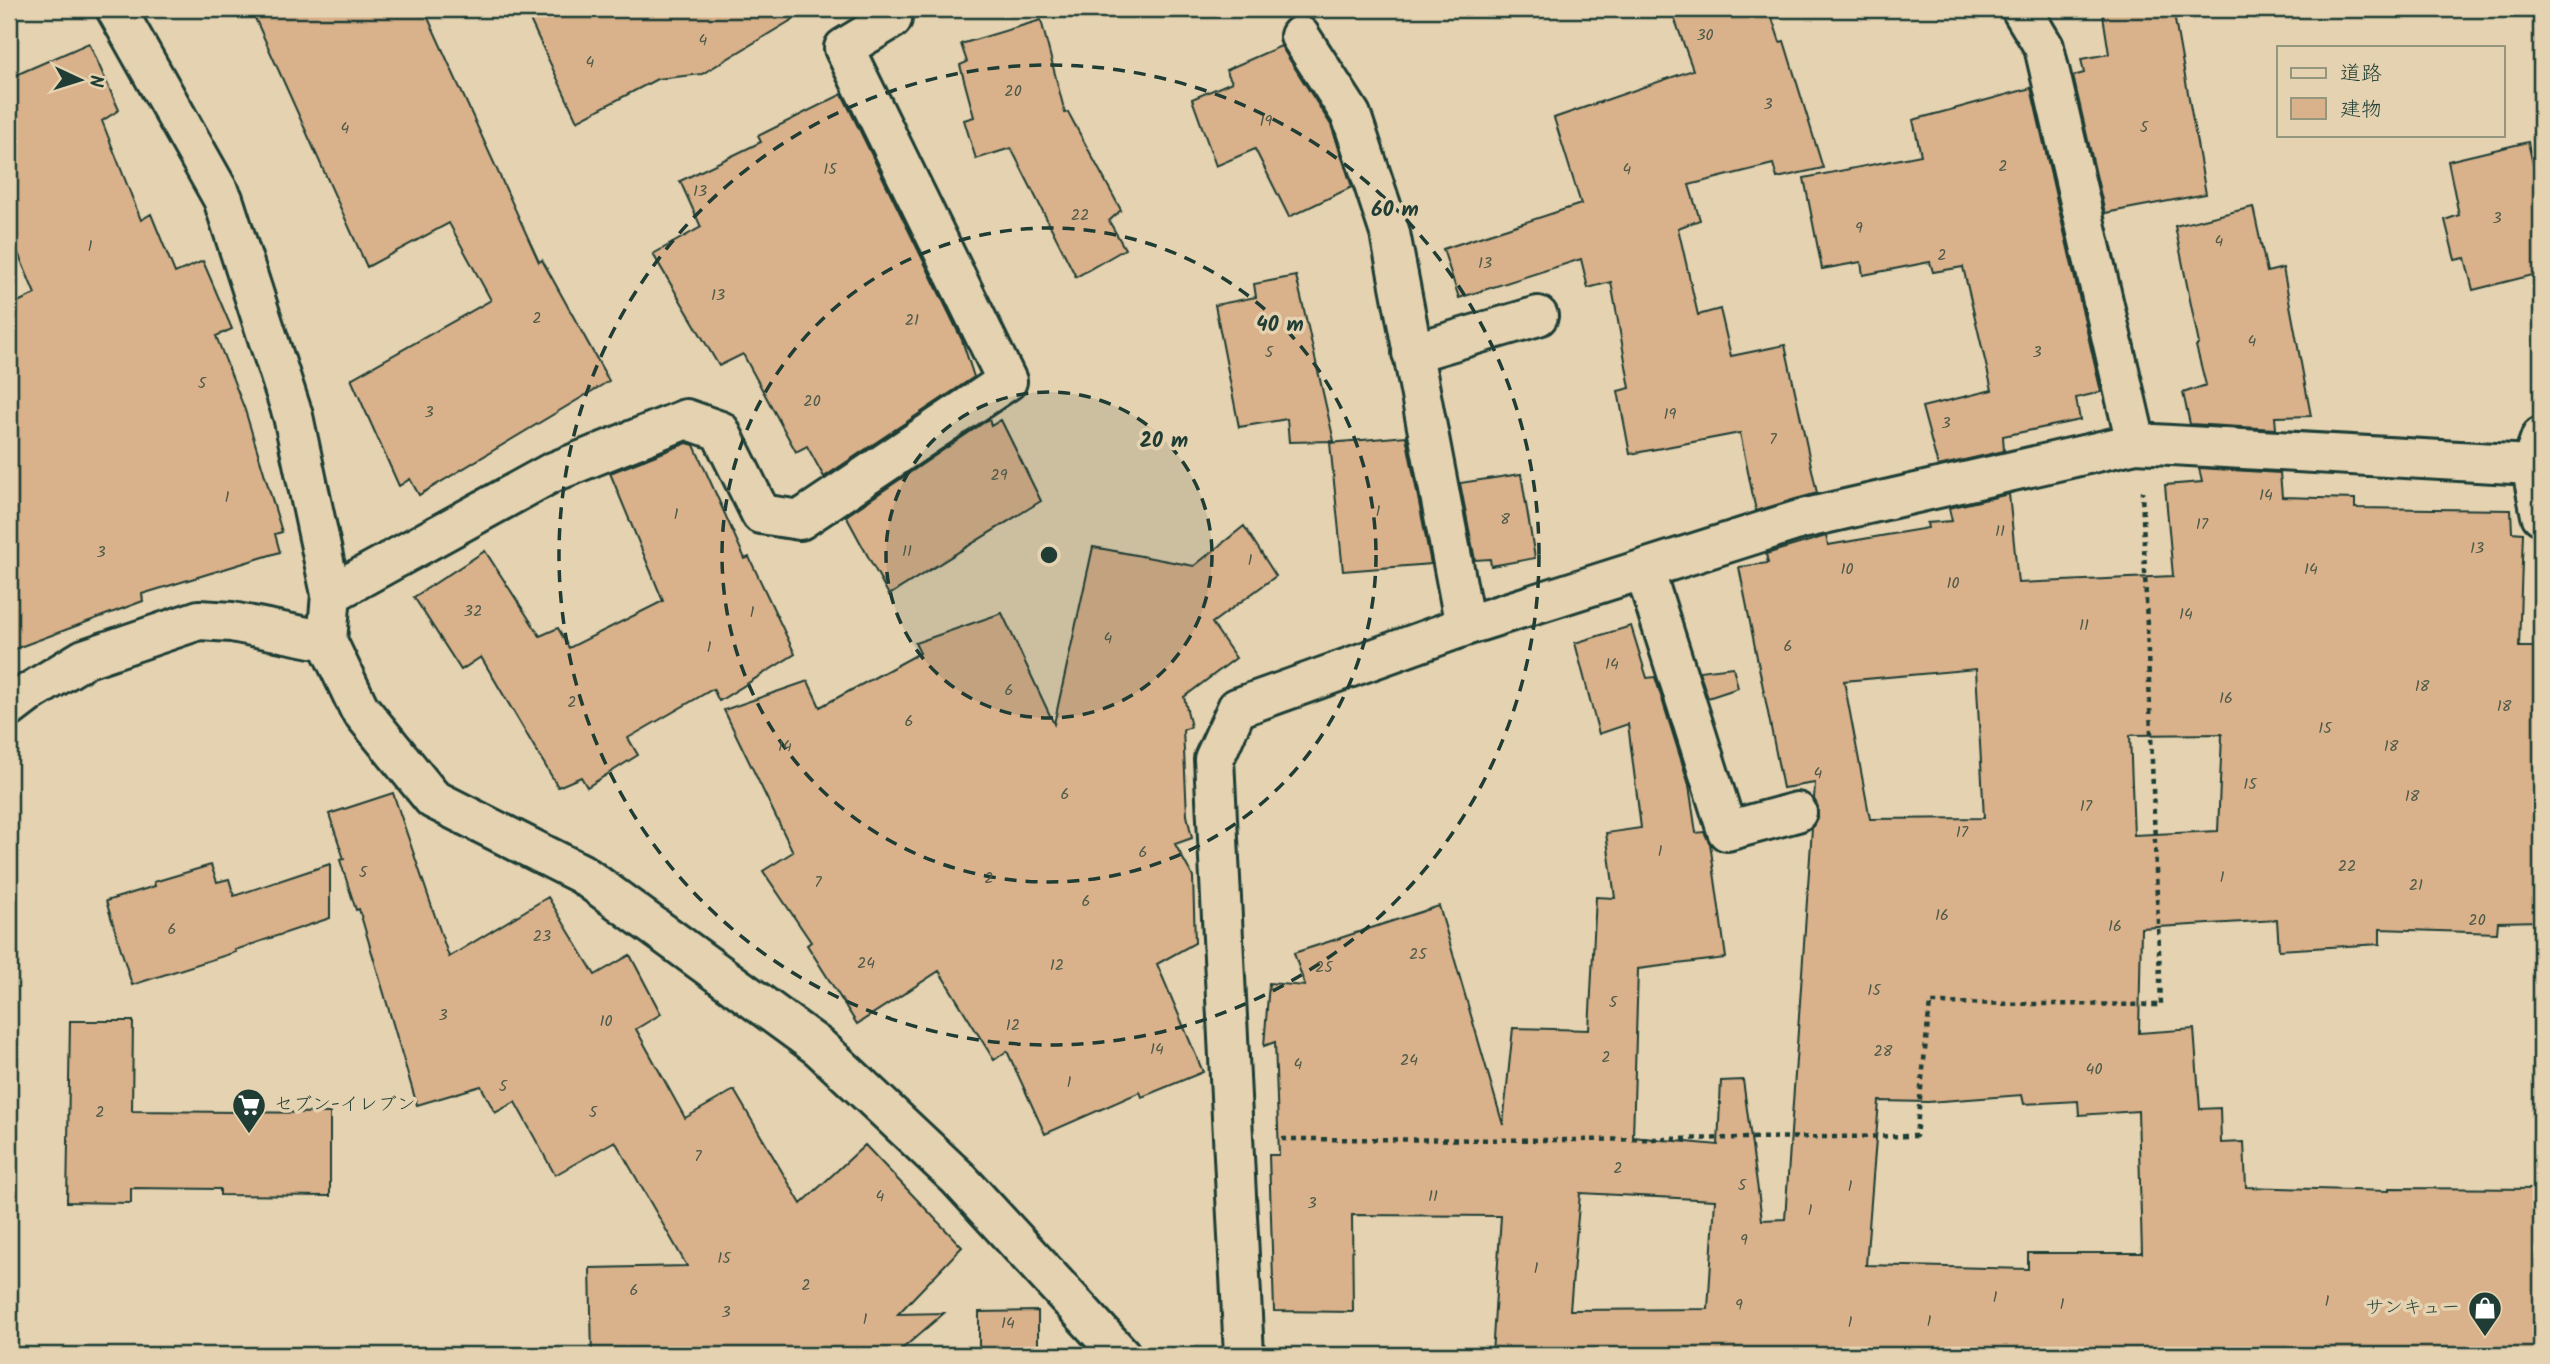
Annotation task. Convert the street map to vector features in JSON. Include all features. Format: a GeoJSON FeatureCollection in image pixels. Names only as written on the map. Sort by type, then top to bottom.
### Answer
{"type":"FeatureCollection","features":[{"type":"Feature","properties":{"kind":"street"},"geometry":{"type":"LineString","coordinates":[[116,9],[223,199],[293,416],[331,594],[327,641],[359,708],[433,799],[582,874],[819,1047],[958,1178],[1121,1355]]}},
{"type":"Feature","properties":{"kind":"street"},"geometry":{"type":"LineString","coordinates":[[331,594],[551,474],[686,419],[720,431],[761,514],[800,520],[1007,381],[844,48],[892,19],[887,9]]}},
{"type":"Feature","properties":{"kind":"street"},"geometry":{"type":"LineString","coordinates":[[2021,9],[2044,47],[2136,443]]}},
{"type":"Feature","properties":{"kind":"street"},"geometry":{"type":"LineString","coordinates":[[1300,36],[1351,115],[1390,233],[1465,626]]}},
{"type":"Feature","properties":{"kind":"street"},"geometry":{"type":"LineString","coordinates":[[1412,353],[1538,316]]}},
{"type":"Feature","properties":{"kind":"street"},"geometry":{"type":"LineString","coordinates":[[1244,1355],[1214,759],[1237,708],[1465,626],[1802,519],[2136,443],[2536,451],[2541,515]]}},
{"type":"Feature","properties":{"kind":"street"},"geometry":{"type":"LineString","coordinates":[[1644,569],[1727,831],[1797,812]]}},
{"type":"Feature","properties":{"kind":"street"},"geometry":{"type":"LineString","coordinates":[[9,708],[84,659],[199,620],[232,622],[327,641]]}},
{"type":"Feature","properties":{"kind":"path"},"geometry":{"type":"LineString","coordinates":[[1233,1139],[1573,1140],[1916,1136],[1930,1003],[2161,1005],[2141,482],[2136,443]]}},
{"type":"Feature","properties":{"kind":"building"},"geometry":{"type":"Polygon","coordinates":[[[251,9],[424,9],[539,262],[542,260],[609,381],[419,495],[410,479],[399,486],[351,379],[491,300],[449,223],[367,267],[251,9]]]}},
{"type":"Feature","properties":{"kind":"building"},"geometry":{"type":"Polygon","coordinates":[[[525,9],[810,9],[702,74],[657,79],[577,121],[525,9]]]}},
{"type":"Feature","properties":{"kind":"building"},"geometry":{"type":"Polygon","coordinates":[[[1671,9],[1769,9],[1780,42],[1784,41],[1823,168],[1777,178],[1773,164],[1689,185],[1700,220],[1678,228],[1698,315],[1720,309],[1731,356],[1785,345],[1817,493],[1756,511],[1740,433],[1630,454],[1618,391],[1630,388],[1611,282],[1588,288],[1581,259],[1459,298],[1443,249],[1581,204],[1554,118],[1693,70],[1671,9]]]}},
{"type":"Feature","properties":{"kind":"building"},"geometry":{"type":"Polygon","coordinates":[[[2102,9],[2173,9],[2206,194],[2105,213],[2073,76],[2084,73],[2081,59],[2109,54],[2102,9]]]}},
{"type":"Feature","properties":{"kind":"building"},"geometry":{"type":"Polygon","coordinates":[[[1041,20],[1065,113],[1068,112],[1121,210],[1109,221],[1125,249],[1076,277],[1011,148],[976,159],[964,120],[974,117],[960,65],[967,62],[961,44],[1041,20]]]}},
{"type":"Feature","properties":{"kind":"building"},"geometry":{"type":"Polygon","coordinates":[[[89,43],[119,110],[102,121],[141,220],[151,214],[175,273],[203,261],[232,329],[216,336],[245,410],[282,532],[275,534],[280,552],[142,594],[143,601],[9,651],[9,306],[35,294],[9,231],[9,78],[89,43]]]}},
{"type":"Feature","properties":{"kind":"building"},"geometry":{"type":"Polygon","coordinates":[[[1281,46],[1331,125],[1352,187],[1289,217],[1255,149],[1216,166],[1192,99],[1232,82],[1226,70],[1281,46]]]}},
{"type":"Feature","properties":{"kind":"building"},"geometry":{"type":"Polygon","coordinates":[[[2031,88],[2101,392],[2076,398],[2080,420],[2003,436],[2004,451],[1938,466],[1922,407],[1992,390],[1963,267],[1933,272],[1930,262],[1863,275],[1861,262],[1822,269],[1804,178],[1921,155],[1913,120],[2031,88]]]}},
{"type":"Feature","properties":{"kind":"building"},"geometry":{"type":"Polygon","coordinates":[[[842,94],[962,340],[974,377],[824,477],[807,446],[796,452],[743,354],[719,366],[653,254],[701,227],[680,181],[761,142],[758,136],[842,94]]]}},
{"type":"Feature","properties":{"kind":"building"},"geometry":{"type":"Polygon","coordinates":[[[2528,142],[2541,200],[2541,273],[2473,290],[2465,258],[2455,260],[2445,220],[2459,215],[2448,161],[2528,142]]]}},
{"type":"Feature","properties":{"kind":"building"},"geometry":{"type":"Polygon","coordinates":[[[2253,207],[2267,272],[2283,268],[2311,416],[2275,417],[2276,429],[2190,424],[2183,393],[2206,385],[2196,346],[2199,344],[2175,226],[2253,207]]]}},
{"type":"Feature","properties":{"kind":"building"},"geometry":{"type":"Polygon","coordinates":[[[1296,276],[1334,441],[1289,442],[1287,419],[1239,427],[1215,305],[1256,297],[1254,284],[1296,276]]]}},
{"type":"Feature","properties":{"kind":"building"},"geometry":{"type":"Polygon","coordinates":[[[989,419],[991,426],[1001,420],[1041,501],[889,595],[846,516],[989,419]]]}},
{"type":"Feature","properties":{"kind":"building"},"geometry":{"type":"Polygon","coordinates":[[[1406,436],[1431,564],[1343,571],[1330,443],[1406,436]]]}},
{"type":"Feature","properties":{"kind":"building"},"geometry":{"type":"Polygon","coordinates":[[[687,443],[694,445],[745,559],[749,557],[795,654],[719,701],[713,689],[628,738],[638,755],[587,787],[581,777],[558,787],[481,657],[461,670],[414,597],[485,551],[540,636],[558,628],[569,648],[663,601],[610,473],[687,443]]]}},
{"type":"Feature","properties":{"kind":"building"},"geometry":{"type":"Polygon","coordinates":[[[2199,468],[2280,473],[2282,497],[2355,499],[2355,508],[2511,510],[2512,532],[2523,533],[2519,647],[2541,647],[2541,921],[2498,922],[2497,933],[2380,929],[2380,944],[2279,950],[2277,920],[2141,928],[2139,1033],[2194,1029],[2200,1109],[2220,1108],[2221,1143],[2244,1142],[2246,1187],[2389,1191],[2389,1188],[2541,1189],[2541,1355],[1492,1355],[1501,1216],[1352,1215],[1353,1312],[1274,1311],[1269,1155],[1279,1155],[1275,1042],[1264,1046],[1269,983],[1305,986],[1294,953],[1439,906],[1503,1125],[1513,1028],[1589,1030],[1596,897],[1615,898],[1606,833],[1641,828],[1628,724],[1599,734],[1575,643],[1631,626],[1647,678],[1655,677],[1689,785],[1696,833],[1704,832],[1710,843],[1726,958],[1638,969],[1633,1137],[1718,1145],[1721,1081],[1743,1080],[1762,1220],[1785,1219],[1812,828],[1818,818],[1818,807],[1814,799],[1815,783],[1783,788],[1739,567],[1768,563],[1766,554],[1826,536],[1828,545],[1928,528],[1927,523],[1952,521],[1949,508],[2009,494],[2018,583],[2173,576],[2165,485],[2202,482],[2199,468]],[[1976,669],[1844,681],[1870,819],[1984,818],[1976,669]],[[2222,734],[2130,735],[2134,835],[2218,831],[2222,734]],[[2022,1095],[1928,1102],[1879,1101],[1866,1265],[2028,1269],[2028,1253],[2142,1253],[2138,1111],[2079,1115],[2078,1101],[2024,1104],[2022,1095]],[[1580,1193],[1570,1310],[1708,1309],[1715,1200],[1580,1193]]]}},
{"type":"Feature","properties":{"kind":"building"},"geometry":{"type":"Polygon","coordinates":[[[1521,474],[1535,558],[1491,566],[1490,559],[1475,560],[1460,483],[1521,474]]]}},
{"type":"Feature","properties":{"kind":"building"},"geometry":{"type":"Polygon","coordinates":[[[1244,526],[1276,576],[1212,623],[1236,658],[1184,697],[1191,727],[1183,730],[1187,815],[1192,838],[1175,844],[1193,877],[1195,943],[1157,964],[1203,1072],[1142,1097],[1140,1092],[1045,1134],[1007,1051],[994,1060],[939,971],[857,1024],[807,945],[811,942],[763,871],[793,852],[724,710],[808,681],[820,707],[920,653],[915,643],[1002,613],[1054,724],[1093,547],[1194,566],[1244,526]]]}},
{"type":"Feature","properties":{"kind":"building"},"geometry":{"type":"Polygon","coordinates":[[[1733,667],[1738,688],[1708,698],[1699,671],[1733,667]]]}},
{"type":"Feature","properties":{"kind":"building"},"geometry":{"type":"Polygon","coordinates":[[[393,793],[449,957],[548,897],[595,975],[630,955],[661,1014],[636,1029],[685,1118],[734,1090],[801,1204],[865,1145],[962,1247],[898,1314],[944,1313],[895,1355],[592,1355],[590,1268],[687,1266],[615,1141],[555,1175],[515,1102],[495,1113],[481,1086],[417,1105],[359,909],[356,910],[340,860],[344,859],[329,814],[393,793]]]}},
{"type":"Feature","properties":{"kind":"building"},"geometry":{"type":"Polygon","coordinates":[[[330,864],[330,918],[132,985],[106,901],[155,886],[154,882],[211,865],[217,882],[229,879],[234,896],[330,864]]]}},
{"type":"Feature","properties":{"kind":"building"},"geometry":{"type":"Polygon","coordinates":[[[70,1021],[133,1021],[132,1111],[330,1113],[330,1196],[220,1195],[220,1189],[131,1188],[131,1203],[67,1202],[70,1021]]]}},
{"type":"Feature","properties":{"kind":"building"},"geometry":{"type":"Polygon","coordinates":[[[1038,1311],[1038,1355],[979,1355],[979,1312],[1038,1311]]]}},
{"type":"Feature","properties":{"kind":"place","name":"セブン-イレブン"},"geometry":{"type":"Point","coordinates":[249,1135]}},
{"type":"Feature","properties":{"kind":"place","name":"サンキュー"},"geometry":{"type":"Point","coordinates":[2485,1338]}}]}
